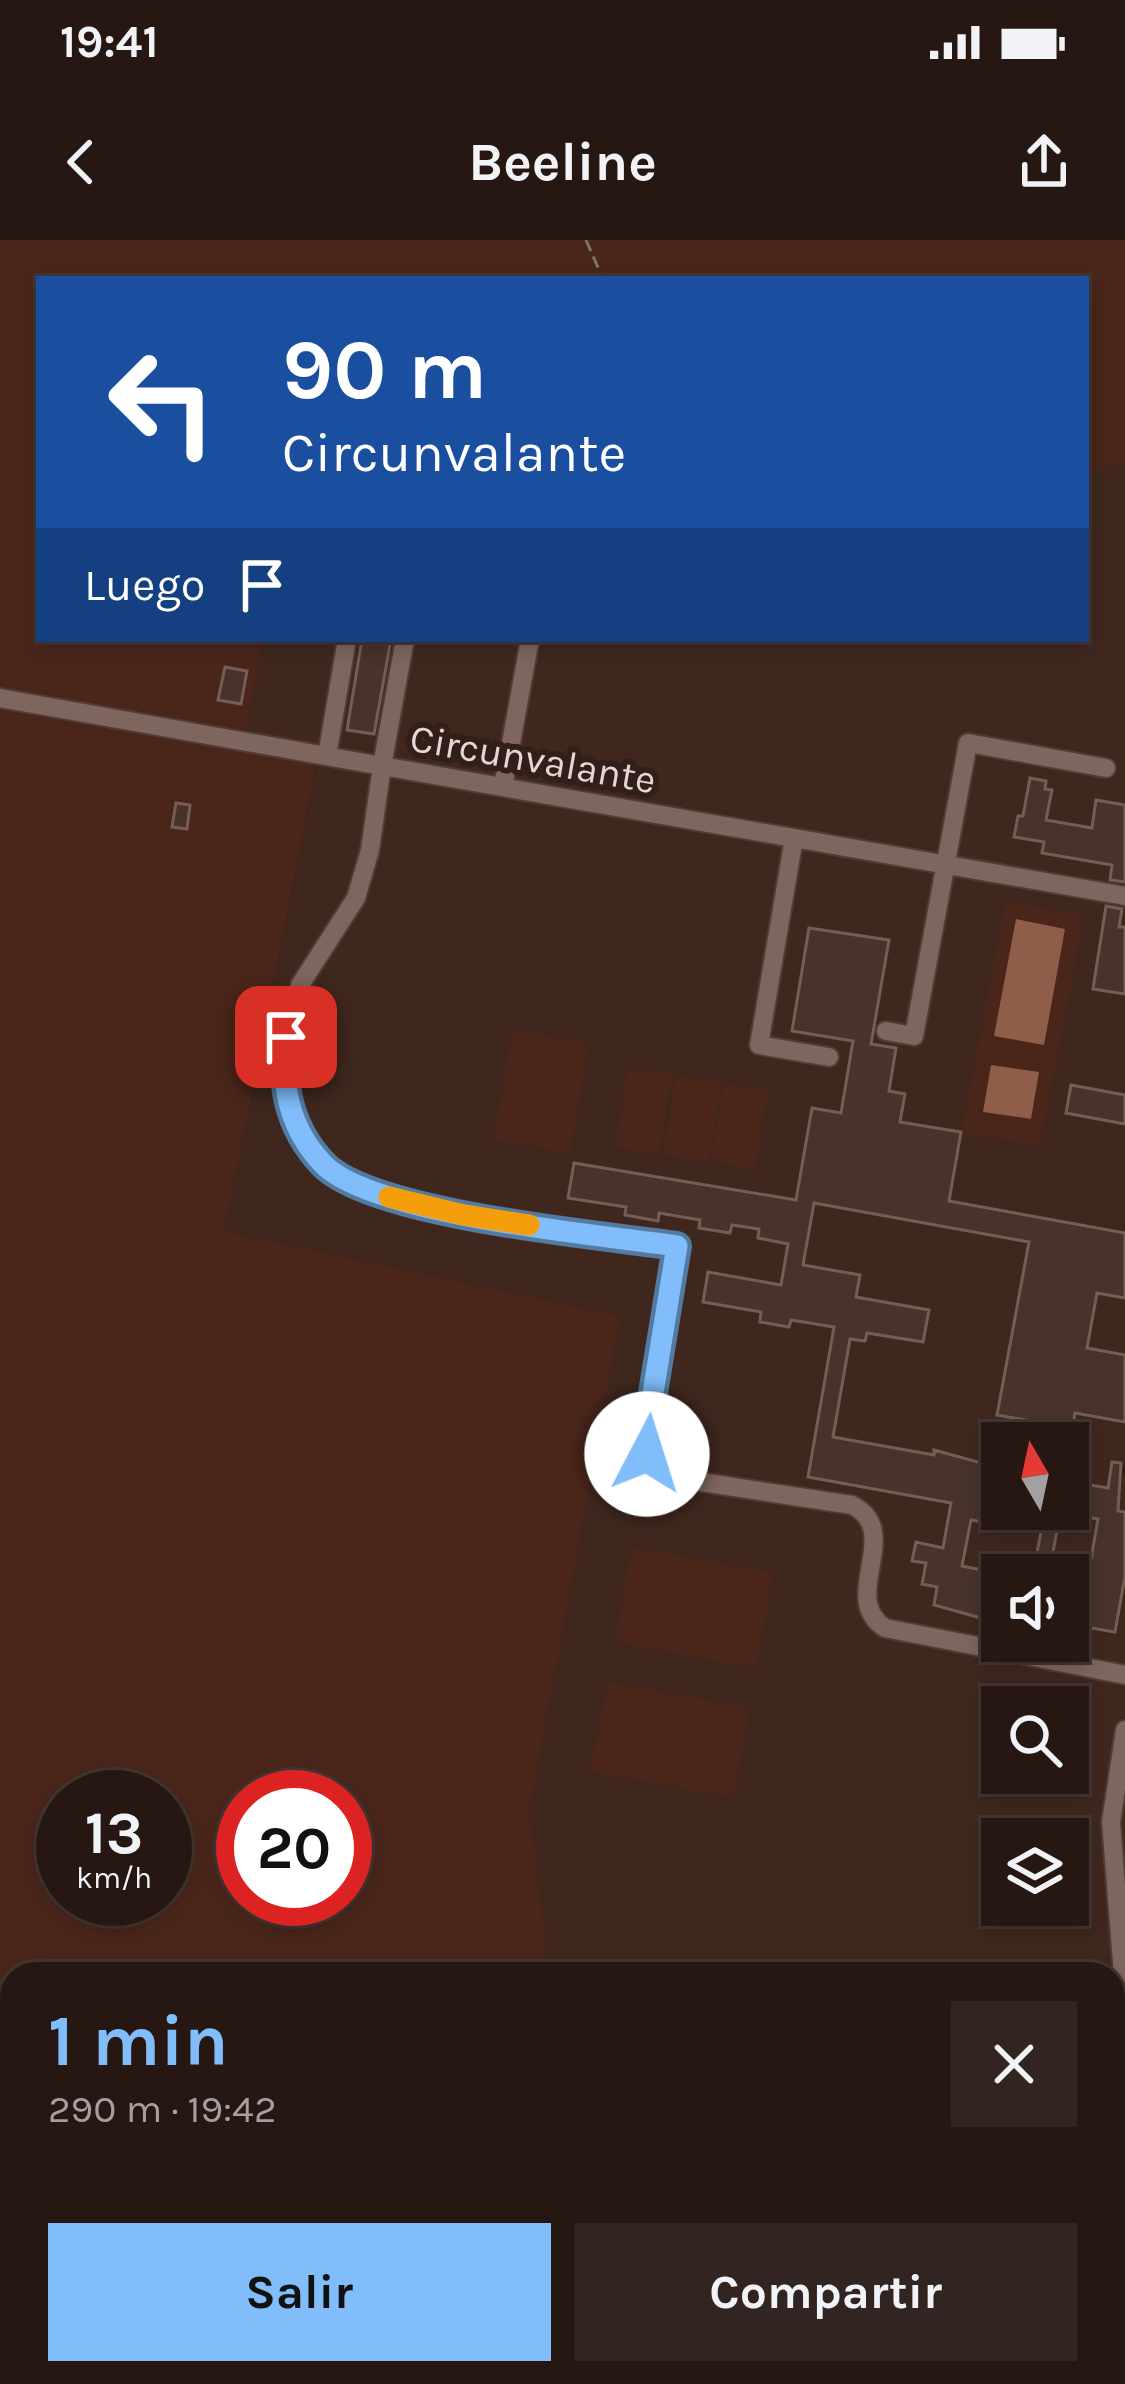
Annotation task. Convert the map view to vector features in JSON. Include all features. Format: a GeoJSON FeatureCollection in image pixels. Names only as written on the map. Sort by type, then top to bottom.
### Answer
{"type":"FeatureCollection","features":[{"type":"Feature","properties":{"kind":"street"},"geometry":{"type":"LineString","coordinates":[[327,756],[346,642]]}},
{"type":"Feature","properties":{"kind":"street"},"geometry":{"type":"LineString","coordinates":[[0,698],[382,766],[404,642]]}},
{"type":"Feature","properties":{"kind":"street"},"geometry":{"type":"LineString","coordinates":[[503,788],[529,642]]}},
{"type":"Feature","properties":{"kind":"street"},"geometry":{"type":"LineString","coordinates":[[886,1030],[914,1036],[968,743],[1106,768]]}},
{"type":"Feature","properties":{"kind":"street","name":"Circunvalante"},"geometry":{"type":"LineString","coordinates":[[1125,896],[382,766],[370,850],[356,898],[300,986],[282,1072],[290,1116],[324,1165],[365,1191],[464,1215],[677,1246],[645,1442],[647,1454],[664,1473],[852,1505],[866,1512],[874,1526],[875,1542],[867,1609],[885,1628],[1125,1675]]}},
{"type":"Feature","properties":{"kind":"street"},"geometry":{"type":"LineString","coordinates":[[794,838],[758,1045],[829,1057]]}},
{"type":"Feature","properties":{"kind":"street"},"geometry":{"type":"LineString","coordinates":[[1122,1962],[1111,1822],[1125,1730]]}},
{"type":"Feature","properties":{"kind":"path"},"geometry":{"type":"LineString","coordinates":[[586,240],[602,276]]}},
{"type":"Feature","properties":{"kind":"shaded area"},"geometry":{"type":"Polygon","coordinates":[[[0,240],[1125,240],[1125,463],[1089,469],[1089,276],[36,276],[36,642],[262,642],[247,729],[321,742],[225,1231],[621,1316],[530,1810],[549,1962],[0,1962],[0,240]]]}},
{"type":"Feature","properties":{"kind":"shaded area"},"geometry":{"type":"Polygon","coordinates":[[[1125,463],[1125,1962],[549,1962],[530,1810],[621,1316],[225,1231],[321,743],[247,729],[262,642],[1089,642],[1089,469],[1125,463]]]}},
{"type":"Feature","properties":{"kind":"shaded area"},"geometry":{"type":"Polygon","coordinates":[[[1006,901],[1084,916],[1040,1146],[961,1132],[1006,901]]]}},
{"type":"Feature","properties":{"kind":"shaded area"},"geometry":{"type":"Polygon","coordinates":[[[1016,919],[1065,929],[1044,1045],[994,1036],[1016,919]]]}},
{"type":"Feature","properties":{"kind":"shaded area"},"geometry":{"type":"Polygon","coordinates":[[[512,1030],[589,1042],[570,1153],[494,1140],[512,1030]]]}},
{"type":"Feature","properties":{"kind":"shaded area"},"geometry":{"type":"Polygon","coordinates":[[[991,1065],[1039,1072],[1031,1119],[983,1112],[991,1065]]]}},
{"type":"Feature","properties":{"kind":"shaded area"},"geometry":{"type":"Polygon","coordinates":[[[628,1068],[672,1075],[659,1154],[615,1147],[628,1068]]]}},
{"type":"Feature","properties":{"kind":"shaded area"},"geometry":{"type":"Polygon","coordinates":[[[676,1075],[721,1083],[708,1162],[663,1155],[676,1075]]]}},
{"type":"Feature","properties":{"kind":"shaded area"},"geometry":{"type":"Polygon","coordinates":[[[724,1083],[768,1090],[755,1169],[711,1162],[724,1083]]]}},
{"type":"Feature","properties":{"kind":"shaded area"},"geometry":{"type":"Polygon","coordinates":[[[632,1547],[773,1573],[756,1668],[615,1642],[632,1547]]]}},
{"type":"Feature","properties":{"kind":"shaded area"},"geometry":{"type":"Polygon","coordinates":[[[608,1682],[750,1708],[733,1798],[590,1771],[608,1682]]]}},
{"type":"Feature","properties":{"kind":"building"},"geometry":{"type":"Polygon","coordinates":[[[362,642],[390,642],[374,734],[347,730],[362,642]]]}},
{"type":"Feature","properties":{"kind":"building"},"geometry":{"type":"Polygon","coordinates":[[[225,667],[247,671],[241,704],[218,700],[225,667]]]}},
{"type":"Feature","properties":{"kind":"building"},"geometry":{"type":"Polygon","coordinates":[[[1030,778],[1046,781],[1045,789],[1052,790],[1046,820],[1092,828],[1096,800],[1125,805],[1125,882],[1110,880],[1112,865],[1042,853],[1044,842],[1014,837],[1030,778]]]}},
{"type":"Feature","properties":{"kind":"building"},"geometry":{"type":"Polygon","coordinates":[[[176,803],[190,805],[187,829],[172,827],[176,803]]]}},
{"type":"Feature","properties":{"kind":"building"},"geometry":{"type":"Polygon","coordinates":[[[1106,906],[1122,909],[1119,927],[1125,927],[1125,994],[1093,989],[1106,906]]]}},
{"type":"Feature","properties":{"kind":"building"},"geometry":{"type":"Polygon","coordinates":[[[809,928],[889,940],[871,1044],[896,1048],[889,1091],[905,1094],[900,1122],[961,1132],[949,1201],[1125,1233],[1125,1298],[1097,1293],[1087,1348],[1125,1355],[1125,1422],[1075,1413],[1074,1422],[1037,1422],[997,1415],[1029,1242],[814,1203],[803,1265],[860,1275],[856,1297],[929,1310],[923,1342],[867,1333],[865,1341],[850,1339],[833,1437],[934,1455],[934,1450],[981,1463],[981,1522],[971,1520],[962,1566],[981,1570],[981,1618],[934,1605],[937,1587],[922,1584],[926,1563],[912,1561],[916,1542],[943,1548],[951,1503],[808,1477],[834,1327],[791,1320],[789,1327],[760,1322],[761,1312],[703,1302],[708,1272],[781,1285],[788,1244],[758,1238],[759,1229],[732,1225],[730,1233],[699,1228],[700,1220],[659,1213],[658,1221],[625,1215],[626,1207],[568,1198],[574,1163],[796,1200],[812,1108],[841,1113],[853,1041],[792,1031],[809,928]]]}},
{"type":"Feature","properties":{"kind":"building"},"geometry":{"type":"Polygon","coordinates":[[[1071,1085],[1125,1095],[1125,1124],[1066,1113],[1071,1085]]]}},
{"type":"Feature","properties":{"kind":"building"},"geometry":{"type":"Polygon","coordinates":[[[1112,1462],[1121,1463],[1118,1511],[1125,1512],[1125,1576],[1115,1632],[1089,1628],[1089,1559],[1098,1519],[1089,1518],[1089,1485],[1108,1488],[1112,1462]]]}},
{"type":"Feature","properties":{"kind":"building"},"geometry":{"type":"Polygon","coordinates":[[[1041,1530],[1057,1530],[1053,1552],[1064,1554],[1037,1554],[1041,1530]]]}},
{"type":"Feature","properties":{"kind":"slow traffic"},"geometry":{"type":"LineString","coordinates":[[389,1197],[529,1225]]}},
{"type":"Feature","properties":{"kind":"route"},"geometry":{"type":"LineString","coordinates":[[286,1037],[282,1072],[290,1116],[324,1165],[365,1191],[464,1215],[677,1246],[645,1442],[647,1454]]}}]}
